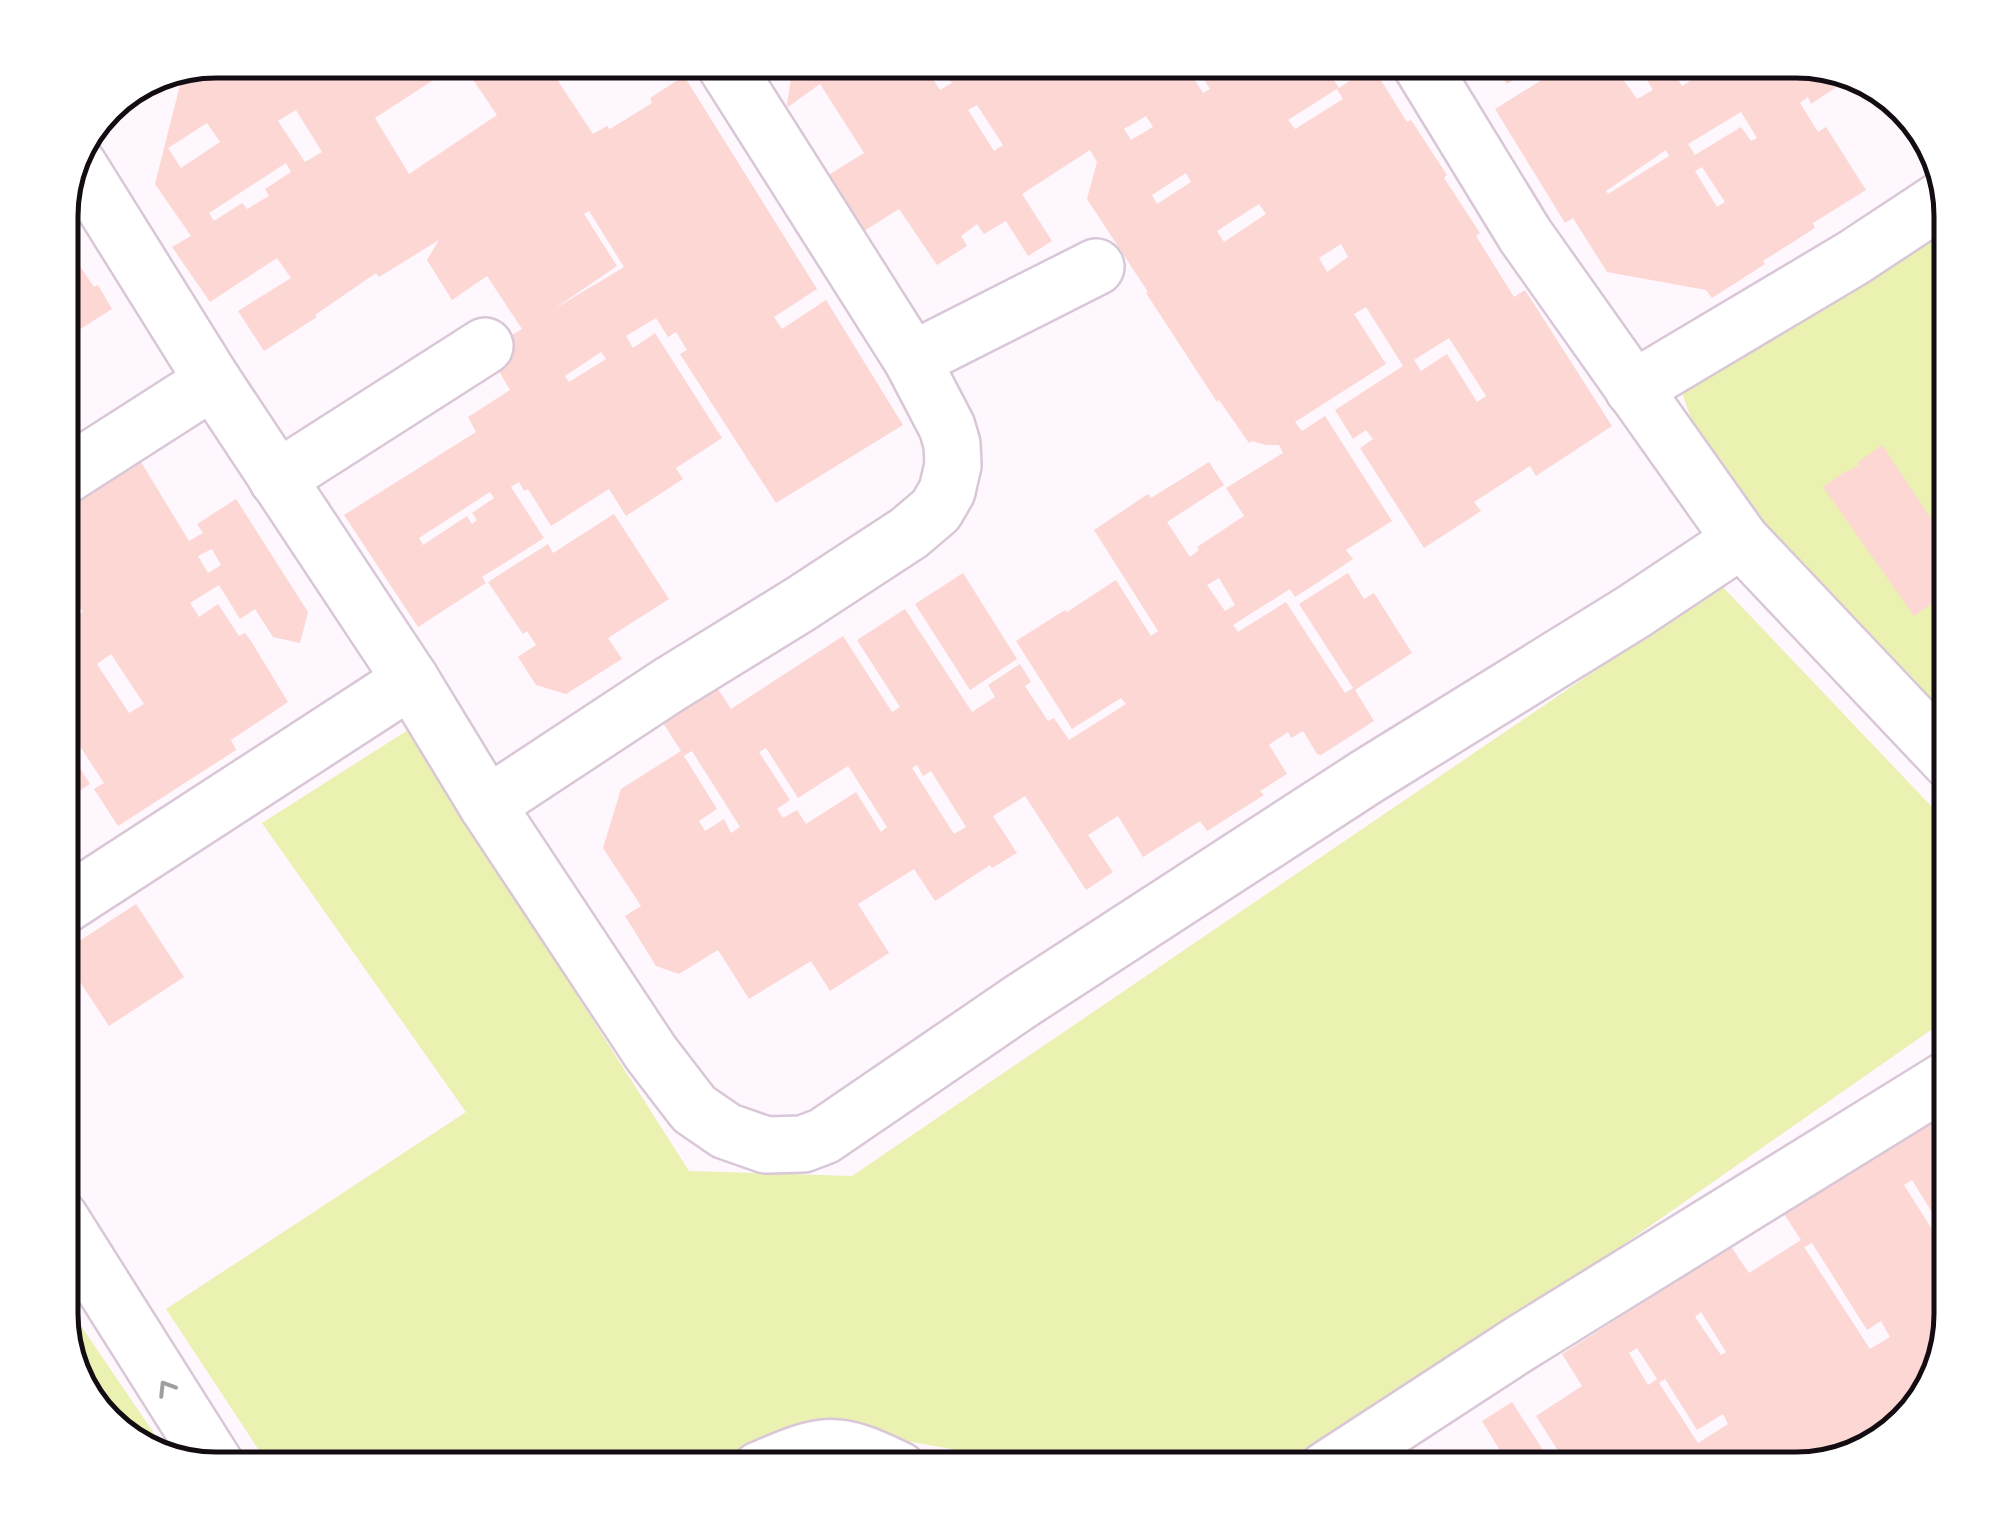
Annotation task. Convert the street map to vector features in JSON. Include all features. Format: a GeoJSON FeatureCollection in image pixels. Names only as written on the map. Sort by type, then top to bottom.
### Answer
{"type":"FeatureCollection","features":[{"type":"Feature","properties":{"kind":"street"},"geometry":{"type":"LineString","coordinates":[[487,805],[893,544],[936,510],[947,491],[952,465],[948,427],[912,360],[733,78]]}},
{"type":"Feature","properties":{"kind":"street"},"geometry":{"type":"LineString","coordinates":[[1429,78],[1525,236],[1740,540],[1934,744]]}},
{"type":"Feature","properties":{"kind":"street"},"geometry":{"type":"LineString","coordinates":[[84,174],[213,382],[411,680],[487,805],[650,1053],[694,1110],[726,1131],[766,1146],[802,1144],[824,1136],[1040,989],[1740,540]]}},
{"type":"Feature","properties":{"kind":"street"},"geometry":{"type":"LineString","coordinates":[[1633,390],[1853,258],[1933,205]]}},
{"type":"Feature","properties":{"kind":"street"},"geometry":{"type":"LineString","coordinates":[[912,360],[1096,266]]}},
{"type":"Feature","properties":{"kind":"street"},"geometry":{"type":"LineString","coordinates":[[277,479],[485,346]]}},
{"type":"Feature","properties":{"kind":"street"},"geometry":{"type":"LineString","coordinates":[[78,468],[213,382]]}},
{"type":"Feature","properties":{"kind":"street"},"geometry":{"type":"LineString","coordinates":[[78,896],[411,680]]}},
{"type":"Feature","properties":{"kind":"street"},"geometry":{"type":"LineString","coordinates":[[1353,1452],[1521,1342],[1934,1087]]}},
{"type":"Feature","properties":{"kind":"street"},"geometry":{"type":"LineString","coordinates":[[78,1247],[207,1452]]}},
{"type":"Feature","properties":{"kind":"street"},"geometry":{"type":"LineString","coordinates":[[802,1452],[840,1446],[861,1452]]}},
{"type":"Feature","properties":{"kind":"green space"},"geometry":{"type":"Polygon","coordinates":[[[1934,223],[1934,719],[1722,506],[1672,365],[1934,223]]]}},
{"type":"Feature","properties":{"kind":"green space"},"geometry":{"type":"Polygon","coordinates":[[[1721,585],[1934,809],[1934,1028],[1326,1452],[959,1452],[827,1427],[782,1452],[260,1452],[166,1309],[466,1112],[262,823],[408,730],[689,1171],[852,1176],[1721,585]]]}},
{"type":"Feature","properties":{"kind":"green space"},"geometry":{"type":"Polygon","coordinates":[[[78,1322],[158,1439],[131,1424],[96,1384],[80,1342],[78,1322]]]}},
{"type":"Feature","properties":{"kind":"building"},"geometry":{"type":"Polygon","coordinates":[[[436,78],[375,118],[409,174],[497,115],[472,78],[556,78],[593,134],[607,126],[610,129],[652,103],[650,98],[685,78],[817,289],[774,317],[782,329],[826,300],[903,425],[776,503],[680,354],[687,350],[676,332],[668,337],[656,318],[626,336],[633,348],[655,333],[722,438],[676,468],[683,479],[626,516],[609,489],[551,526],[528,489],[524,491],[519,482],[511,487],[544,538],[482,577],[486,583],[418,627],[344,515],[476,432],[468,417],[510,390],[487,351],[522,329],[487,276],[452,300],[427,260],[439,240],[379,277],[376,273],[264,351],[238,311],[291,278],[277,258],[210,302],[172,247],[191,236],[155,184],[181,83],[197,79],[436,78]],[[296,110],[278,121],[305,162],[322,152],[296,110]],[[207,123],[168,148],[181,168],[220,142],[207,123]],[[286,163],[209,213],[214,221],[242,203],[247,209],[269,196],[265,189],[291,172],[286,163]],[[589,211],[584,214],[617,266],[554,309],[624,267],[589,211]],[[601,352],[565,376],[569,382],[606,359],[601,352]],[[490,492],[419,538],[423,545],[467,516],[472,524],[477,520],[472,513],[494,498],[490,492]]]}},
{"type":"Feature","properties":{"kind":"building"},"geometry":{"type":"Polygon","coordinates":[[[791,78],[932,78],[940,90],[952,83],[949,78],[1193,78],[1203,93],[1210,89],[1203,78],[1333,78],[1339,88],[1354,78],[1380,78],[1447,175],[1444,178],[1480,233],[1476,236],[1514,297],[1525,290],[1612,426],[1536,476],[1530,466],[1474,502],[1481,511],[1424,548],[1360,448],[1373,439],[1366,430],[1353,439],[1335,410],[1403,366],[1366,307],[1354,314],[1386,364],[1295,422],[1302,431],[1325,416],[1392,521],[1346,550],[1353,559],[1320,581],[1295,597],[1290,589],[1233,625],[1238,632],[1286,602],[1345,693],[1353,688],[1299,604],[1348,573],[1364,599],[1374,593],[1412,653],[1355,690],[1374,721],[1321,755],[1303,731],[1291,738],[1288,732],[1269,745],[1287,774],[1260,791],[1264,795],[1207,831],[1200,821],[1143,857],[1118,816],[1088,835],[1113,872],[1086,890],[1025,796],[993,816],[1017,853],[992,868],[990,865],[935,901],[914,869],[858,904],[889,953],[830,991],[811,961],[749,999],[718,950],[679,974],[656,966],[625,916],[641,906],[603,848],[621,789],[681,751],[663,723],[718,689],[731,709],[843,636],[892,712],[900,707],[857,640],[905,609],[972,712],[995,697],[988,685],[1020,664],[1031,682],[1025,686],[1048,721],[1054,718],[1069,740],[1126,704],[1121,698],[1072,729],[1016,641],[1116,580],[1151,636],[1158,631],[1094,530],[1148,494],[1151,498],[1209,462],[1224,485],[1167,522],[1190,557],[1199,550],[1197,547],[1244,516],[1226,488],[1283,453],[1279,445],[1249,443],[1217,402],[1146,293],[1087,199],[1097,162],[1090,150],[1022,194],[1052,241],[1028,256],[1006,221],[984,234],[977,224],[961,236],[967,246],[937,265],[899,209],[864,231],[827,176],[864,153],[820,84],[788,107],[791,78]],[[1337,89],[1288,120],[1295,129],[1343,99],[1337,89]],[[977,105],[968,110],[994,151],[1003,145],[977,105]],[[1146,116],[1124,129],[1131,140],[1153,127],[1146,116]],[[1186,173],[1152,195],[1157,204],[1191,182],[1186,173]],[[1259,204],[1217,231],[1224,242],[1266,214],[1259,204]],[[1341,244],[1319,258],[1327,272],[1348,257],[1341,244]],[[1449,338],[1414,360],[1421,371],[1447,354],[1477,402],[1486,396],[1449,338]],[[1219,578],[1207,585],[1225,611],[1235,605],[1219,578]],[[766,748],[759,752],[790,800],[777,809],[783,818],[797,810],[806,824],[856,792],[881,832],[887,827],[848,766],[798,798],[766,748]],[[692,751],[684,756],[717,809],[699,821],[705,831],[724,819],[731,833],[740,827],[692,751]],[[917,765],[912,768],[954,834],[966,827],[931,771],[923,776],[917,765]]]}},
{"type":"Feature","properties":{"kind":"building"},"geometry":{"type":"Polygon","coordinates":[[[1545,78],[1622,78],[1637,99],[1653,90],[1646,78],[1677,78],[1682,86],[1695,78],[1814,79],[1840,85],[1811,104],[1808,97],[1800,103],[1818,132],[1826,127],[1866,190],[1813,223],[1815,228],[1712,298],[1706,290],[1607,272],[1573,218],[1565,223],[1495,109],[1545,78]],[[1741,112],[1688,144],[1695,155],[1741,127],[1751,141],[1757,138],[1741,112]],[[1666,150],[1606,191],[1608,194],[1669,156],[1666,150]],[[1702,167],[1695,171],[1717,207],[1725,202],[1702,167]]]}},
{"type":"Feature","properties":{"kind":"building"},"geometry":{"type":"Polygon","coordinates":[[[78,263],[94,287],[98,285],[112,309],[78,331],[78,263]]]}},
{"type":"Feature","properties":{"kind":"building"},"geometry":{"type":"Polygon","coordinates":[[[1882,445],[1934,523],[1934,602],[1914,616],[1823,487],[1882,445]]]}},
{"type":"Feature","properties":{"kind":"building"},"geometry":{"type":"Polygon","coordinates":[[[141,462],[189,541],[203,533],[197,524],[236,499],[308,612],[300,643],[273,637],[255,609],[240,619],[219,585],[190,603],[199,617],[218,604],[239,636],[245,633],[251,641],[288,702],[231,740],[236,750],[118,826],[94,789],[104,783],[78,743],[78,615],[83,612],[78,604],[78,499],[141,462]],[[212,549],[198,556],[208,573],[221,565],[212,549]],[[111,654],[97,664],[129,713],[144,704],[111,654]]]}},
{"type":"Feature","properties":{"kind":"building"},"geometry":{"type":"Polygon","coordinates":[[[614,514],[669,599],[608,638],[622,659],[566,694],[536,685],[518,657],[536,645],[527,631],[523,634],[488,582],[548,544],[553,553],[614,514]]]}},
{"type":"Feature","properties":{"kind":"building"},"geometry":{"type":"Polygon","coordinates":[[[963,573],[1017,659],[970,690],[915,604],[963,573]]]}},
{"type":"Feature","properties":{"kind":"building"},"geometry":{"type":"Polygon","coordinates":[[[78,765],[90,784],[78,792],[78,765]]]}},
{"type":"Feature","properties":{"kind":"building"},"geometry":{"type":"Polygon","coordinates":[[[136,904],[184,977],[109,1026],[78,979],[78,942],[136,904]]]}},
{"type":"Feature","properties":{"kind":"building"},"geometry":{"type":"Polygon","coordinates":[[[1934,1113],[1934,1216],[1912,1180],[1904,1185],[1934,1232],[1932,1333],[1919,1376],[1905,1399],[1880,1424],[1857,1438],[1814,1451],[1559,1452],[1536,1416],[1582,1386],[1562,1354],[1677,1284],[1675,1281],[1730,1245],[1749,1273],[1801,1240],[1782,1211],[1934,1113]],[[1812,1243],[1804,1247],[1870,1349],[1890,1337],[1881,1321],[1867,1330],[1812,1243]],[[1701,1312],[1695,1317],[1721,1355],[1726,1352],[1701,1312]],[[1637,1348],[1629,1353],[1648,1385],[1657,1379],[1637,1348]],[[1665,1379],[1659,1383],[1698,1443],[1728,1424],[1723,1414],[1697,1430],[1665,1379]]]}},
{"type":"Feature","properties":{"kind":"building"},"geometry":{"type":"Polygon","coordinates":[[[1512,1402],[1544,1452],[1501,1452],[1482,1421],[1512,1402]]]}}]}
